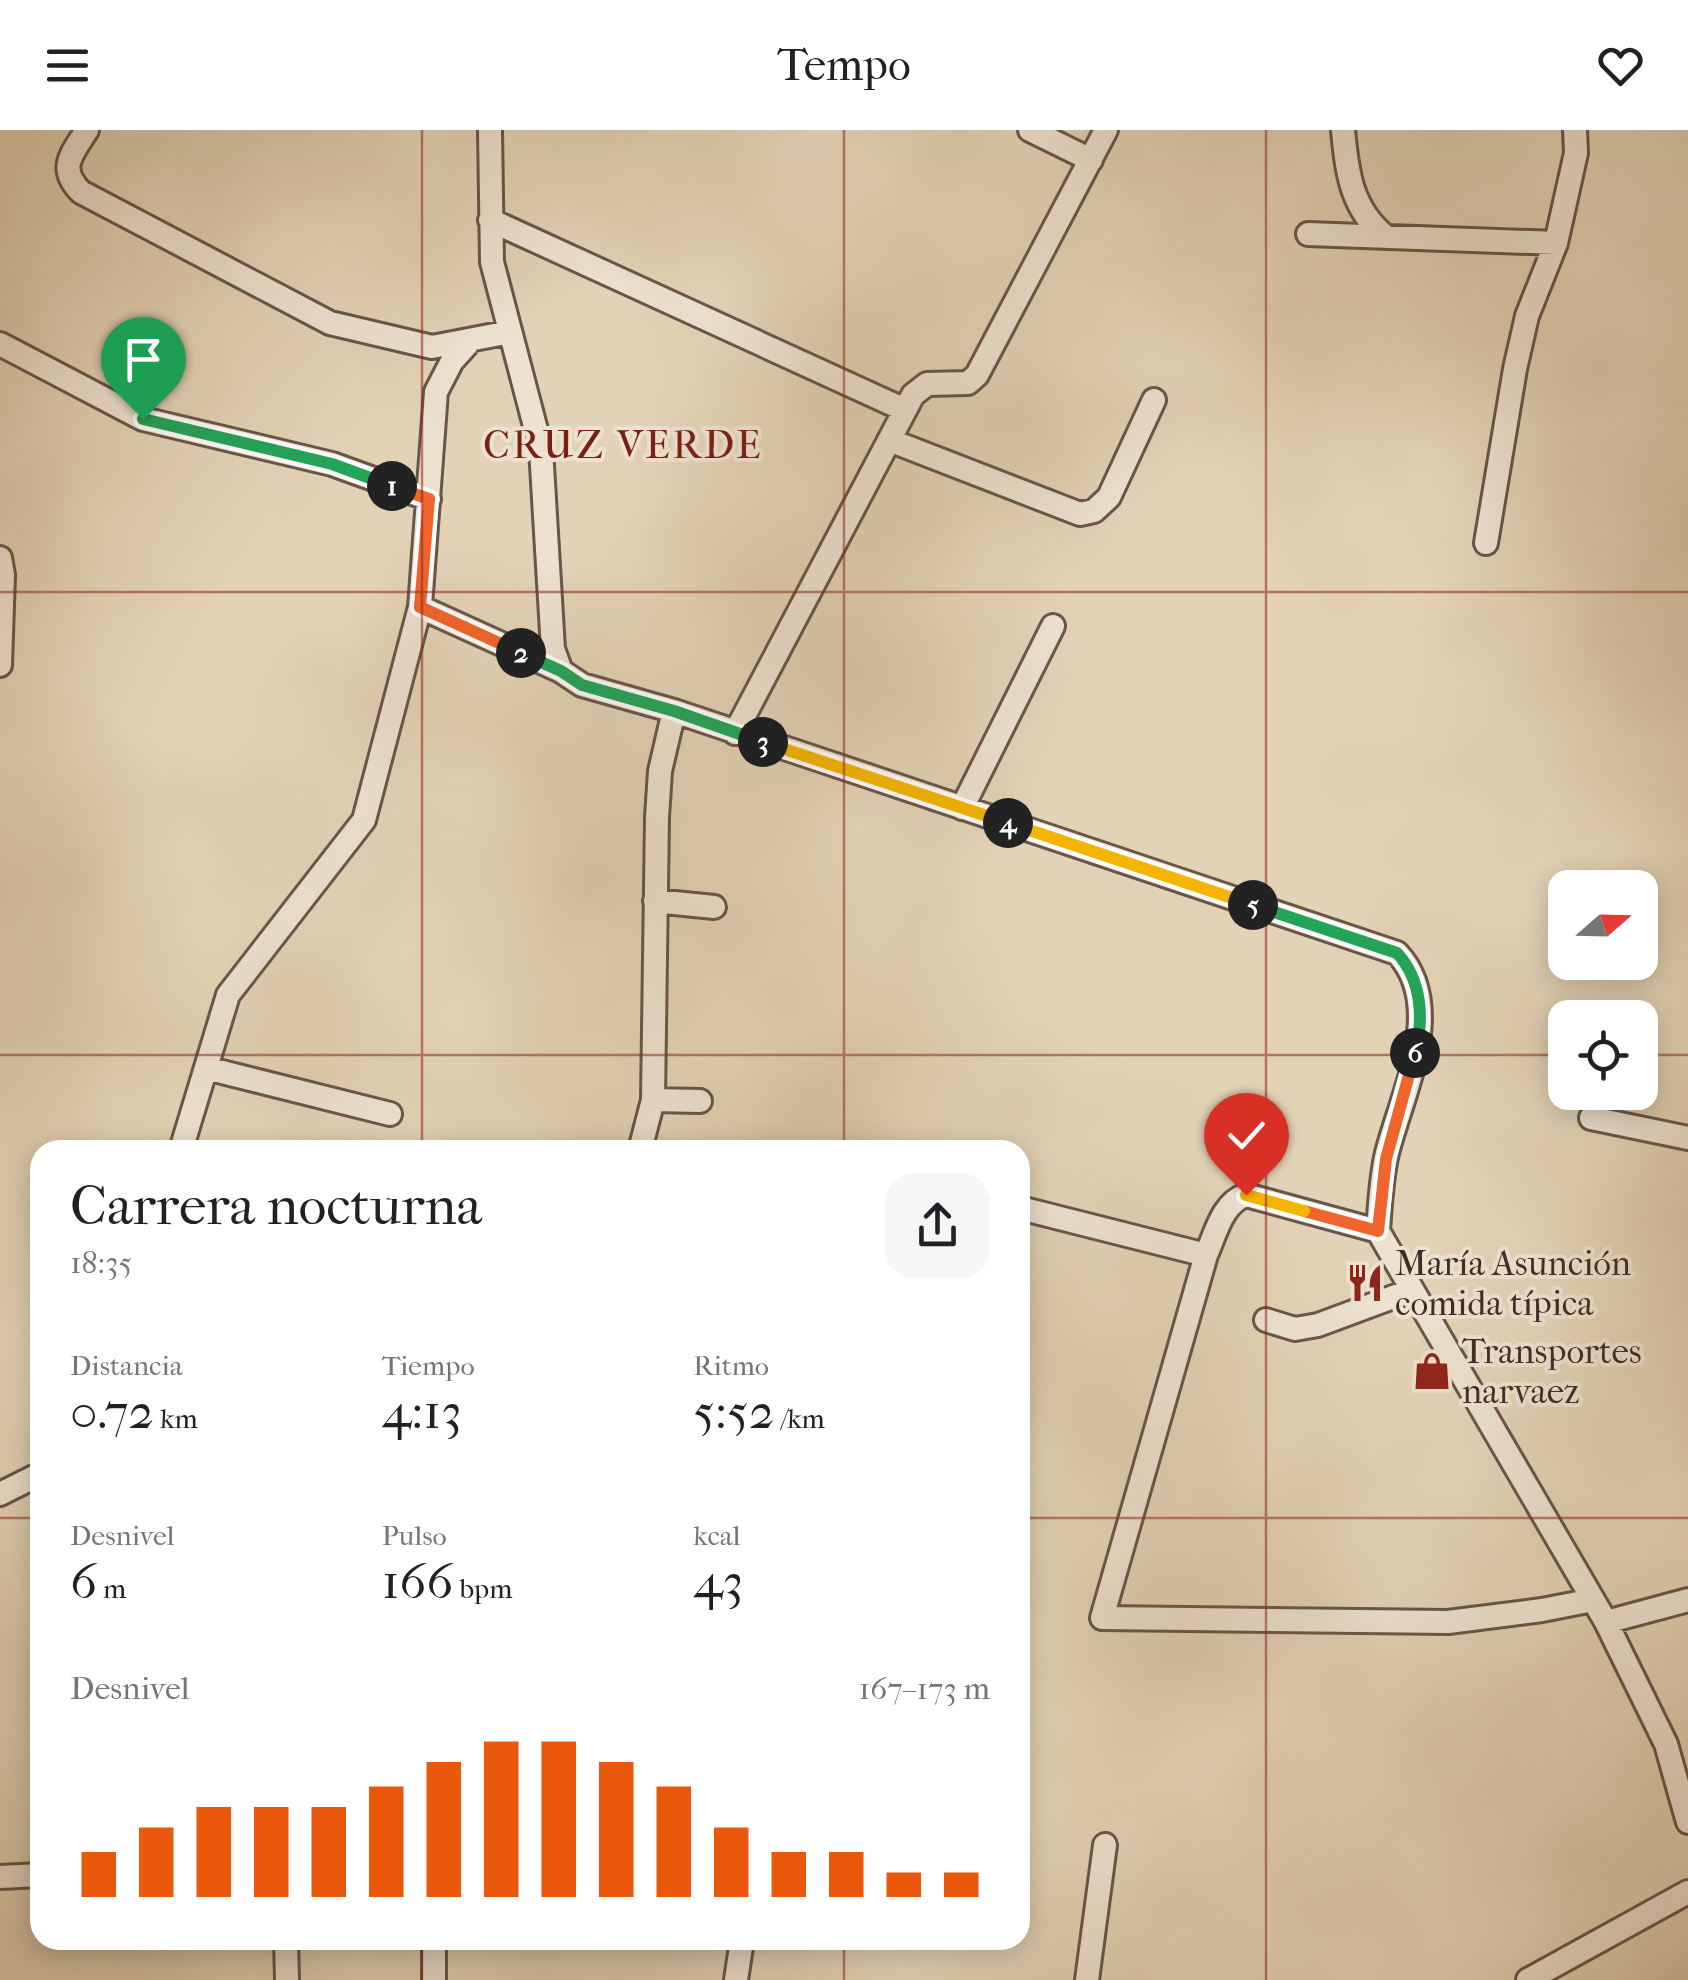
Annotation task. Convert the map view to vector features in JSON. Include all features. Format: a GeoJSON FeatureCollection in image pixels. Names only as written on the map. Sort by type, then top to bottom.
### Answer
{"type":"FeatureCollection","features":[{"type":"Feature","properties":{"kind":"street"},"geometry":{"type":"LineString","coordinates":[[87,130],[67,168],[69,180],[80,192],[330,323],[432,347],[510,332]]}},
{"type":"Feature","properties":{"kind":"street"},"geometry":{"type":"LineString","coordinates":[[490,130],[492,262],[541,449],[553,650],[561,671]]}},
{"type":"Feature","properties":{"kind":"street"},"geometry":{"type":"LineString","coordinates":[[1030,130],[1090,160]]}},
{"type":"Feature","properties":{"kind":"street"},"geometry":{"type":"LineString","coordinates":[[735,732],[913,395],[928,384],[968,383],[976,374],[1106,130]]}},
{"type":"Feature","properties":{"kind":"street"},"geometry":{"type":"LineString","coordinates":[[1343,130],[1352,192],[1362,212],[1386,237]]}},
{"type":"Feature","properties":{"kind":"street"},"geometry":{"type":"LineString","coordinates":[[1486,542],[1523,333],[1556,244],[1576,153],[1575,130]]}},
{"type":"Feature","properties":{"kind":"street"},"geometry":{"type":"LineString","coordinates":[[490,220],[905,410]]}},
{"type":"Feature","properties":{"kind":"street"},"geometry":{"type":"LineString","coordinates":[[1308,234],[1556,244]]}},
{"type":"Feature","properties":{"kind":"street"},"geometry":{"type":"LineString","coordinates":[[183,1140],[228,995],[364,820],[420,607],[436,392],[452,361],[471,340]]}},
{"type":"Feature","properties":{"kind":"street"},"geometry":{"type":"LineString","coordinates":[[0,344],[143,419],[332,464],[429,499]]}},
{"type":"Feature","properties":{"kind":"street"},"geometry":{"type":"LineString","coordinates":[[889,440],[1080,514],[1094,511],[1109,497],[1154,400]]}},
{"type":"Feature","properties":{"kind":"street"},"geometry":{"type":"LineString","coordinates":[[0,558],[0,666]]}},
{"type":"Feature","properties":{"kind":"street"},"geometry":{"type":"LineString","coordinates":[[420,607],[561,671],[582,685],[674,711],[1397,953],[1415,979],[1420,1012],[1417,1044],[1386,1159],[1378,1231],[1606,1622],[1666,1744],[1688,1822]]}},
{"type":"Feature","properties":{"kind":"street"},"geometry":{"type":"LineString","coordinates":[[962,808],[1053,626]]}},
{"type":"Feature","properties":{"kind":"street"},"geometry":{"type":"LineString","coordinates":[[642,1140],[652,1100],[660,771],[674,711]]}},
{"type":"Feature","properties":{"kind":"street"},"geometry":{"type":"LineString","coordinates":[[654,901],[714,907]]}},
{"type":"Feature","properties":{"kind":"street"},"geometry":{"type":"LineString","coordinates":[[206,1068],[390,1114]]}},
{"type":"Feature","properties":{"kind":"street"},"geometry":{"type":"LineString","coordinates":[[652,1100],[700,1101]]}},
{"type":"Feature","properties":{"kind":"street"},"geometry":{"type":"LineString","coordinates":[[1591,1118],[1688,1138]]}},
{"type":"Feature","properties":{"kind":"street"},"geometry":{"type":"LineString","coordinates":[[1378,1231],[1246,1195],[1235,1198],[1228,1206],[1206,1255],[1102,1618],[1448,1622],[1593,1600]]}},
{"type":"Feature","properties":{"kind":"street"},"geometry":{"type":"LineString","coordinates":[[1030,1216],[1206,1255]]}},
{"type":"Feature","properties":{"kind":"street"},"geometry":{"type":"LineString","coordinates":[[1266,1320],[1295,1329],[1318,1325],[1412,1290]]}},
{"type":"Feature","properties":{"kind":"street"},"geometry":{"type":"LineString","coordinates":[[0,1494],[30,1479]]}},
{"type":"Feature","properties":{"kind":"street"},"geometry":{"type":"LineString","coordinates":[[1606,1622],[1688,1600]]}},
{"type":"Feature","properties":{"kind":"street"},"geometry":{"type":"LineString","coordinates":[[1087,1980],[1105,1846]]}},
{"type":"Feature","properties":{"kind":"street"},"geometry":{"type":"LineString","coordinates":[[0,1877],[30,1876]]}},
{"type":"Feature","properties":{"kind":"street"},"geometry":{"type":"LineString","coordinates":[[1539,1977],[1688,1892]]}},
{"type":"Feature","properties":{"kind":"street"},"geometry":{"type":"LineString","coordinates":[[286,1950],[287,1980]]}},
{"type":"Feature","properties":{"kind":"street"},"geometry":{"type":"LineString","coordinates":[[434,1950],[434,1980]]}},
{"type":"Feature","properties":{"kind":"street"},"geometry":{"type":"LineString","coordinates":[[736,1980],[740,1950]]}},
{"type":"Feature","properties":{"kind":"place","name":"María Asunción comida típica"},"geometry":{"type":"Point","coordinates":[1365,1283]}},
{"type":"Feature","properties":{"kind":"place","name":"Transportes narvaez"},"geometry":{"type":"Point","coordinates":[1432,1371]}},
{"type":"Feature","properties":{"kind":"district","name":"CRUZ VERDE"},"geometry":{"type":"Point","coordinates":[623,444]}},
{"type":"Feature","properties":{"kind":"route"},"geometry":{"type":"LineString","coordinates":[[143,419],[332,464],[429,499],[420,607],[561,671],[582,685],[674,711],[1397,953],[1415,979],[1420,1012],[1417,1044],[1386,1159],[1378,1231],[1246,1195]]}}]}
